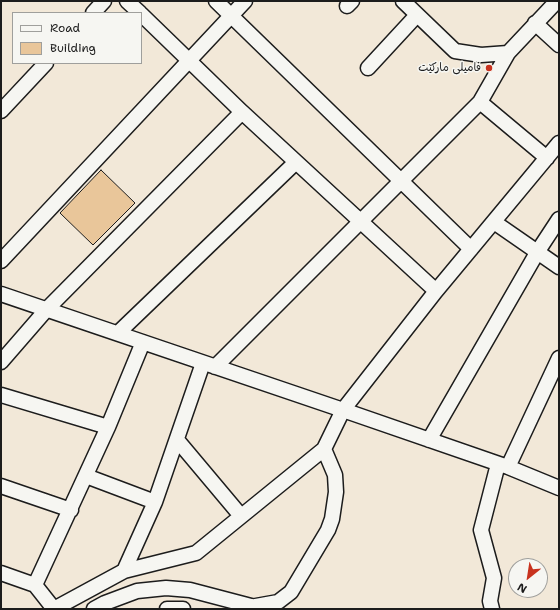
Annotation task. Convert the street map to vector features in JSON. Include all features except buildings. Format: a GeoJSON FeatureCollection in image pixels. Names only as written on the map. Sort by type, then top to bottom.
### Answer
{"type":"FeatureCollection","features":[{"type":"Feature","properties":{"kind":"street"},"geometry":{"type":"LineString","coordinates":[[94,12],[104,1]]}},
{"type":"Feature","properties":{"kind":"street"},"geometry":{"type":"LineString","coordinates":[[127,1],[138,12]]}},
{"type":"Feature","properties":{"kind":"street"},"geometry":{"type":"LineString","coordinates":[[216,1],[471,249]]}},
{"type":"Feature","properties":{"kind":"street"},"geometry":{"type":"LineString","coordinates":[[1,261],[245,1]]}},
{"type":"Feature","properties":{"kind":"street"},"geometry":{"type":"LineString","coordinates":[[403,1],[455,50],[481,55],[508,53]]}},
{"type":"Feature","properties":{"kind":"street"},"geometry":{"type":"LineString","coordinates":[[124,571],[155,502],[209,365],[361,222],[480,102],[508,53],[557,1]]}},
{"type":"Feature","properties":{"kind":"street"},"geometry":{"type":"LineString","coordinates":[[368,68],[417,15]]}},
{"type":"Feature","properties":{"kind":"street"},"geometry":{"type":"LineString","coordinates":[[142,16],[190,60],[242,112],[436,291]]}},
{"type":"Feature","properties":{"kind":"street"},"geometry":{"type":"LineString","coordinates":[[535,23],[559,45]]}},
{"type":"Feature","properties":{"kind":"street"},"geometry":{"type":"LineString","coordinates":[[1,110],[45,64]]}},
{"type":"Feature","properties":{"kind":"street"},"geometry":{"type":"LineString","coordinates":[[480,102],[546,158]]}},
{"type":"Feature","properties":{"kind":"street"},"geometry":{"type":"LineString","coordinates":[[1,362],[47,309],[242,112]]}},
{"type":"Feature","properties":{"kind":"street"},"geometry":{"type":"LineString","coordinates":[[1,573],[36,585],[54,609],[124,571],[196,553],[324,449],[343,410],[436,291],[559,143]]}},
{"type":"Feature","properties":{"kind":"street"},"geometry":{"type":"LineString","coordinates":[[118,333],[296,162]]}},
{"type":"Feature","properties":{"kind":"street"},"geometry":{"type":"LineString","coordinates":[[429,440],[538,251],[559,220]]}},
{"type":"Feature","properties":{"kind":"street"},"geometry":{"type":"LineString","coordinates":[[494,222],[538,251],[559,267]]}},
{"type":"Feature","properties":{"kind":"street"},"geometry":{"type":"LineString","coordinates":[[1,294],[343,410],[503,466],[559,488]]}},
{"type":"Feature","properties":{"kind":"street"},"geometry":{"type":"LineString","coordinates":[[36,585],[108,427],[143,342]]}},
{"type":"Feature","properties":{"kind":"street"},"geometry":{"type":"LineString","coordinates":[[492,609],[490,601],[494,578],[480,530],[503,466],[559,358]]}},
{"type":"Feature","properties":{"kind":"street"},"geometry":{"type":"LineString","coordinates":[[1,395],[108,427]]}},
{"type":"Feature","properties":{"kind":"street"},"geometry":{"type":"LineString","coordinates":[[178,441],[241,516]]}},
{"type":"Feature","properties":{"kind":"street"},"geometry":{"type":"LineString","coordinates":[[238,609],[278,602],[291,592],[328,530],[334,508],[335,474],[324,449]]}},
{"type":"Feature","properties":{"kind":"street"},"geometry":{"type":"LineString","coordinates":[[86,476],[155,502]]}},
{"type":"Feature","properties":{"kind":"street"},"geometry":{"type":"LineString","coordinates":[[1,486],[71,510]]}},
{"type":"Feature","properties":{"kind":"street"},"geometry":{"type":"LineString","coordinates":[[94,609],[105,603],[137,591],[166,588],[190,590],[254,606]]}},
{"type":"Feature","properties":{"kind":"street"},"geometry":{"type":"LineString","coordinates":[[167,609],[183,609]]}},
{"type":"Feature","properties":{"kind":"place","name":"فامیلی مارکێت"},"geometry":{"type":"Point","coordinates":[489,68]}}]}
